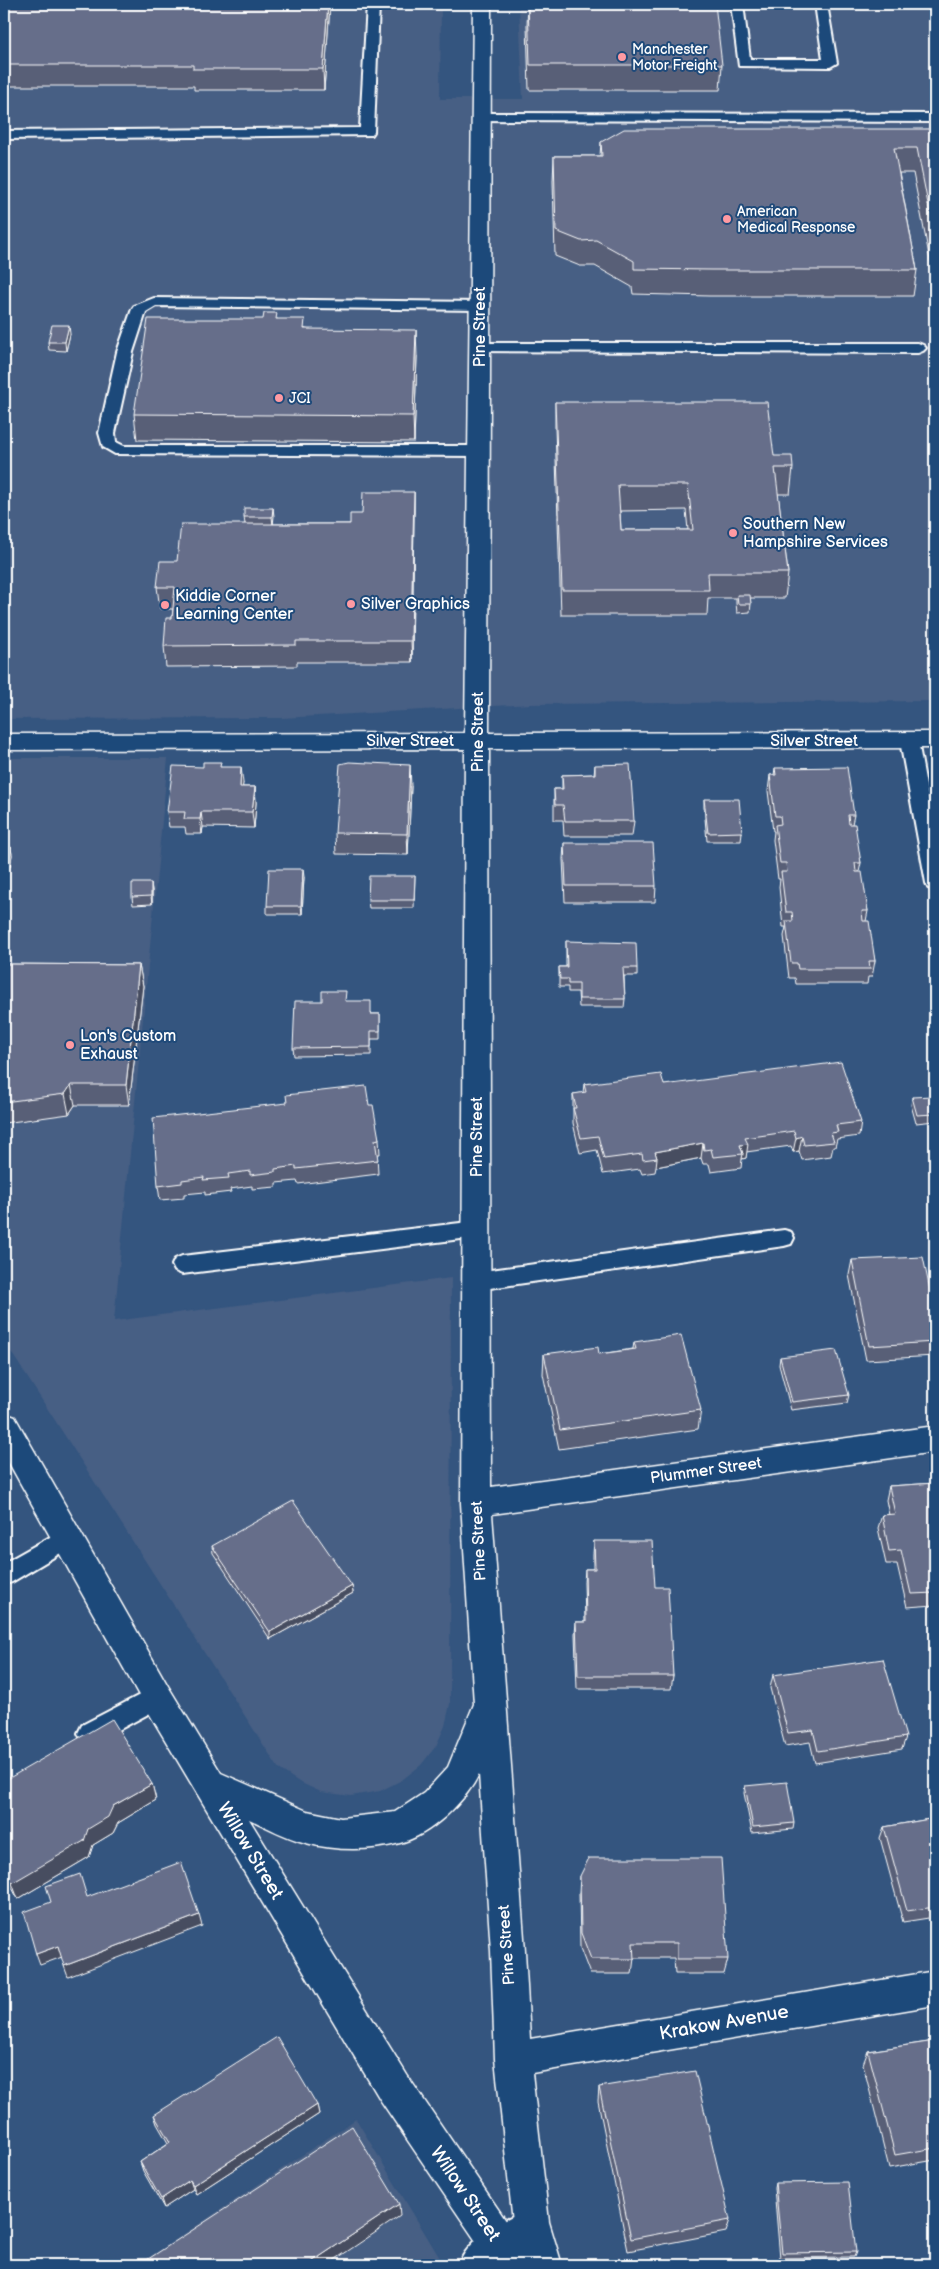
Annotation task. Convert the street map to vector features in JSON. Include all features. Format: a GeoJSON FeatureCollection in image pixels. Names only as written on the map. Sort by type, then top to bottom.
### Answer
{"type":"FeatureCollection","features":[{"type":"Feature","properties":{"kind":"street","name":"Pine Street"},"geometry":{"type":"LineString","coordinates":[[482,4],[477,741],[476,1503],[508,1951],[513,2059],[531,2222],[544,2265]]}},
{"type":"Feature","properties":{"kind":"street","name":"Silver Street"},"geometry":{"type":"LineString","coordinates":[[4,742],[935,740]]}},
{"type":"Feature","properties":{"kind":"street","name":"Willow Street"},"geometry":{"type":"LineString","coordinates":[[4,1426],[157,1697],[494,2257]]}},
{"type":"Feature","properties":{"kind":"street","name":"Plummer Street"},"geometry":{"type":"LineString","coordinates":[[476,1503],[935,1439]]}},
{"type":"Feature","properties":{"kind":"street"},"geometry":{"type":"LineString","coordinates":[[210,1784],[304,1827],[341,1834],[400,1827],[436,1804],[460,1778],[475,1746],[489,1702]]}},
{"type":"Feature","properties":{"kind":"street","name":"Krakow Avenue"},"geometry":{"type":"LineString","coordinates":[[513,2059],[935,1988]]}},
{"type":"Feature","properties":{"kind":"lane"},"geometry":{"type":"LineString","coordinates":[[4,135],[367,132],[373,4]]}},
{"type":"Feature","properties":{"kind":"lane"},"geometry":{"type":"LineString","coordinates":[[737,4],[744,63],[830,63],[821,4]]}},
{"type":"Feature","properties":{"kind":"lane"},"geometry":{"type":"LineString","coordinates":[[481,117],[935,118]]}},
{"type":"Feature","properties":{"kind":"lane"},"geometry":{"type":"LineString","coordinates":[[479,451],[121,451],[109,444],[107,432],[125,352],[139,309],[154,302],[480,306]]}},
{"type":"Feature","properties":{"kind":"lane"},"geometry":{"type":"LineString","coordinates":[[480,348],[918,348]]}},
{"type":"Feature","properties":{"kind":"lane"},"geometry":{"type":"LineString","coordinates":[[909,741],[935,883]]}},
{"type":"Feature","properties":{"kind":"lane"},"geometry":{"type":"LineString","coordinates":[[182,1265],[477,1229]]}},
{"type":"Feature","properties":{"kind":"lane"},"geometry":{"type":"LineString","coordinates":[[476,1281],[784,1238]]}},
{"type":"Feature","properties":{"kind":"lane"},"geometry":{"type":"LineString","coordinates":[[4,1575],[66,1538]]}},
{"type":"Feature","properties":{"kind":"lane"},"geometry":{"type":"LineString","coordinates":[[72,1744],[157,1697]]}},
{"type":"Feature","properties":{"kind":"lane"},"geometry":{"type":"LineString","coordinates":[[494,2257],[531,2222]]}},
{"type":"Feature","properties":{"kind":"shaded area"},"geometry":{"type":"Polygon","coordinates":[[[4,4],[441,4],[440,99],[523,99],[519,4],[935,4],[935,701],[531,704],[282,718],[4,719],[4,4]]]}},
{"type":"Feature","properties":{"kind":"shaded area"},"geometry":{"type":"Polygon","coordinates":[[[4,758],[168,758],[114,1321],[451,1278],[450,1704],[445,1726],[436,1746],[421,1765],[402,1780],[380,1791],[351,1796],[321,1792],[299,1782],[279,1769],[4,1341],[4,758]]]}},
{"type":"Feature","properties":{"kind":"shaded area"},"geometry":{"type":"Polygon","coordinates":[[[356,2119],[444,2265],[138,2265],[356,2119]]]}},
{"type":"Feature","properties":{"kind":"building"},"geometry":{"type":"Polygon","coordinates":[[[4,4],[328,4],[323,69],[193,69],[193,65],[4,65],[4,4]]]}},
{"type":"Feature","properties":{"kind":"building","name":"Manchester Motor Freight"},"geometry":{"type":"Polygon","coordinates":[[[528,4],[715,4],[722,65],[530,65],[528,4]]]}},
{"type":"Feature","properties":{"kind":"building","name":"American Medical Response"},"geometry":{"type":"Polygon","coordinates":[[[624,129],[935,129],[935,240],[917,148],[894,148],[917,270],[634,269],[634,261],[596,240],[581,241],[556,231],[554,156],[602,156],[601,142],[624,129]]]}},
{"type":"Feature","properties":{"kind":"building","name":"JCI"},"geometry":{"type":"Polygon","coordinates":[[[264,313],[277,313],[276,319],[305,319],[304,329],[416,330],[413,416],[134,414],[148,319],[263,319],[264,313]]]}},
{"type":"Feature","properties":{"kind":"building"},"geometry":{"type":"Polygon","coordinates":[[[52,325],[69,325],[65,342],[48,342],[52,325]]]}},
{"type":"Feature","properties":{"kind":"building","name":"Southern New Hampshire Services"},"geometry":{"type":"Polygon","coordinates":[[[555,402],[767,402],[774,456],[792,456],[793,468],[775,468],[788,573],[708,573],[709,590],[562,590],[555,402]],[[618,485],[621,530],[693,530],[688,485],[618,485]]]}},
{"type":"Feature","properties":{"kind":"building"},"geometry":{"type":"Polygon","coordinates":[[[363,492],[414,492],[411,641],[296,641],[296,645],[164,646],[166,618],[172,618],[175,587],[157,587],[160,561],[177,561],[181,524],[350,524],[350,514],[362,514],[363,492]]]}},
{"type":"Feature","properties":{"kind":"building"},"geometry":{"type":"Polygon","coordinates":[[[244,508],[273,508],[272,517],[244,517],[244,508]]]}},
{"type":"Feature","properties":{"kind":"building"},"geometry":{"type":"Polygon","coordinates":[[[737,595],[750,595],[751,604],[738,604],[737,595]]]}},
{"type":"Feature","properties":{"kind":"building"},"geometry":{"type":"Polygon","coordinates":[[[203,762],[221,762],[220,767],[241,767],[240,787],[255,787],[252,812],[201,812],[200,819],[184,819],[185,812],[167,812],[173,766],[203,767],[203,762]]]}},
{"type":"Feature","properties":{"kind":"building"},"geometry":{"type":"Polygon","coordinates":[[[349,762],[410,765],[407,834],[335,833],[340,764],[349,762]]]}},
{"type":"Feature","properties":{"kind":"building"},"geometry":{"type":"Polygon","coordinates":[[[630,764],[634,821],[565,821],[563,805],[555,805],[554,789],[563,789],[562,775],[595,774],[595,765],[630,764]]]}},
{"type":"Feature","properties":{"kind":"building"},"geometry":{"type":"Polygon","coordinates":[[[847,767],[854,815],[848,815],[849,824],[855,824],[861,863],[855,863],[856,872],[862,872],[868,911],[862,911],[863,921],[869,921],[875,961],[869,961],[870,969],[798,969],[797,963],[791,963],[786,921],[793,921],[792,912],[786,912],[781,872],[787,872],[786,863],[780,863],[775,825],[781,824],[780,816],[775,816],[770,775],[776,775],[775,768],[847,767]]]}},
{"type":"Feature","properties":{"kind":"building"},"geometry":{"type":"Polygon","coordinates":[[[704,799],[739,799],[742,832],[708,833],[704,799]]]}},
{"type":"Feature","properties":{"kind":"building"},"geometry":{"type":"Polygon","coordinates":[[[564,843],[653,843],[656,886],[566,886],[564,843]]]}},
{"type":"Feature","properties":{"kind":"building"},"geometry":{"type":"Polygon","coordinates":[[[4,847],[11,847],[9,859],[4,859],[4,847]]]}},
{"type":"Feature","properties":{"kind":"building"},"geometry":{"type":"Polygon","coordinates":[[[269,869],[303,869],[301,906],[267,906],[269,869]]]}},
{"type":"Feature","properties":{"kind":"building"},"geometry":{"type":"Polygon","coordinates":[[[369,876],[415,876],[414,900],[368,900],[369,876]]]}},
{"type":"Feature","properties":{"kind":"building"},"geometry":{"type":"Polygon","coordinates":[[[132,883],[151,883],[151,896],[132,897],[132,883]]]}},
{"type":"Feature","properties":{"kind":"building"},"geometry":{"type":"Polygon","coordinates":[[[566,941],[636,943],[637,968],[623,968],[625,999],[579,999],[579,984],[568,984],[568,979],[560,979],[559,967],[567,967],[566,941]]]}},
{"type":"Feature","properties":{"kind":"building","name":"Lon's Custom Exhaust"},"geometry":{"type":"Polygon","coordinates":[[[4,964],[139,965],[126,1085],[71,1085],[65,1094],[4,1102],[4,964]]]}},
{"type":"Feature","properties":{"kind":"building"},"geometry":{"type":"Polygon","coordinates":[[[322,991],[346,991],[345,1001],[371,1001],[371,1014],[380,1014],[380,1031],[371,1031],[371,1047],[293,1048],[295,1001],[322,1001],[322,991]]]}},
{"type":"Feature","properties":{"kind":"building"},"geometry":{"type":"Polygon","coordinates":[[[841,1062],[861,1122],[836,1125],[838,1132],[831,1133],[834,1142],[804,1145],[802,1136],[796,1138],[794,1131],[745,1138],[748,1144],[740,1145],[743,1154],[713,1157],[711,1149],[704,1150],[703,1143],[655,1152],[657,1158],[643,1160],[642,1154],[604,1159],[598,1136],[581,1138],[573,1108],[576,1108],[573,1094],[586,1092],[584,1084],[661,1074],[664,1085],[841,1062]]]}},
{"type":"Feature","properties":{"kind":"building"},"geometry":{"type":"Polygon","coordinates":[[[366,1086],[369,1105],[373,1105],[379,1139],[375,1140],[378,1160],[296,1169],[296,1166],[275,1169],[275,1172],[250,1175],[250,1171],[228,1174],[229,1178],[203,1180],[204,1177],[182,1180],[182,1183],[158,1186],[153,1118],[287,1103],[286,1095],[366,1086]]]}},
{"type":"Feature","properties":{"kind":"building"},"geometry":{"type":"Polygon","coordinates":[[[932,1096],[935,1114],[917,1115],[912,1097],[932,1096]]]}},
{"type":"Feature","properties":{"kind":"building"},"geometry":{"type":"Polygon","coordinates":[[[923,1257],[935,1314],[935,1342],[869,1346],[852,1260],[923,1257]]]}},
{"type":"Feature","properties":{"kind":"building"},"geometry":{"type":"Polygon","coordinates":[[[681,1335],[701,1410],[560,1430],[544,1354],[598,1347],[599,1354],[636,1349],[634,1342],[681,1335]]]}},
{"type":"Feature","properties":{"kind":"building"},"geometry":{"type":"Polygon","coordinates":[[[836,1350],[849,1395],[792,1402],[780,1357],[836,1350]]]}},
{"type":"Feature","properties":{"kind":"building"},"geometry":{"type":"Polygon","coordinates":[[[935,1483],[935,1593],[911,1594],[901,1550],[889,1551],[882,1515],[895,1514],[889,1486],[935,1483]]]}},
{"type":"Feature","properties":{"kind":"building"},"geometry":{"type":"Polygon","coordinates":[[[293,1501],[352,1586],[270,1632],[212,1546],[293,1501]]]}},
{"type":"Feature","properties":{"kind":"building"},"geometry":{"type":"Polygon","coordinates":[[[594,1541],[652,1541],[655,1587],[668,1587],[673,1676],[578,1676],[576,1622],[586,1622],[585,1569],[595,1569],[594,1541]]]}},
{"type":"Feature","properties":{"kind":"building"},"geometry":{"type":"Polygon","coordinates":[[[883,1659],[906,1737],[818,1751],[813,1730],[788,1733],[773,1675],[883,1659]]]}},
{"type":"Feature","properties":{"kind":"building"},"geometry":{"type":"Polygon","coordinates":[[[112,1719],[152,1784],[113,1806],[108,1817],[88,1829],[84,1841],[12,1883],[4,1868],[4,1781],[112,1719]]]}},
{"type":"Feature","properties":{"kind":"building"},"geometry":{"type":"Polygon","coordinates":[[[787,1782],[794,1823],[753,1827],[745,1786],[787,1782]]]}},
{"type":"Feature","properties":{"kind":"building"},"geometry":{"type":"Polygon","coordinates":[[[935,1818],[935,1907],[907,1911],[884,1827],[935,1818]]]}},
{"type":"Feature","properties":{"kind":"building"},"geometry":{"type":"Polygon","coordinates":[[[589,1858],[721,1858],[728,1959],[677,1959],[677,1943],[633,1943],[634,1959],[591,1959],[581,1933],[580,1876],[589,1858]]]}},
{"type":"Feature","properties":{"kind":"building"},"geometry":{"type":"Polygon","coordinates":[[[181,1862],[199,1915],[64,1966],[58,1946],[36,1954],[24,1912],[51,1902],[46,1886],[80,1874],[87,1897],[181,1862]]]}},
{"type":"Feature","properties":{"kind":"building"},"geometry":{"type":"Polygon","coordinates":[[[277,2037],[317,2105],[193,2185],[190,2180],[161,2199],[140,2162],[170,2142],[154,2115],[277,2037]]]}},
{"type":"Feature","properties":{"kind":"building"},"geometry":{"type":"Polygon","coordinates":[[[935,2041],[935,2148],[895,2155],[868,2051],[935,2041]]]}},
{"type":"Feature","properties":{"kind":"building"},"geometry":{"type":"Polygon","coordinates":[[[695,2071],[730,2220],[631,2239],[599,2087],[695,2071]]]}},
{"type":"Feature","properties":{"kind":"building"},"geometry":{"type":"Polygon","coordinates":[[[352,2126],[399,2204],[307,2265],[139,2265],[352,2126]]]}},
{"type":"Feature","properties":{"kind":"building"},"geometry":{"type":"Polygon","coordinates":[[[848,2182],[856,2252],[782,2253],[775,2183],[848,2182]]]}},
{"type":"Feature","properties":{"kind":"place","name":"Manchester Motor Freight"},"geometry":{"type":"Point","coordinates":[622,57]}},
{"type":"Feature","properties":{"kind":"place","name":"American Medical Response"},"geometry":{"type":"Point","coordinates":[727,219]}},
{"type":"Feature","properties":{"kind":"place","name":"JCI"},"geometry":{"type":"Point","coordinates":[279,398]}},
{"type":"Feature","properties":{"kind":"place","name":"Southern New Hampshire Services"},"geometry":{"type":"Point","coordinates":[733,533]}},
{"type":"Feature","properties":{"kind":"place","name":"Silver Graphics"},"geometry":{"type":"Point","coordinates":[351,604]}},
{"type":"Feature","properties":{"kind":"place","name":"Kiddie Corner Learning Center"},"geometry":{"type":"Point","coordinates":[165,605]}},
{"type":"Feature","properties":{"kind":"place","name":"Lon's Custom Exhaust"},"geometry":{"type":"Point","coordinates":[70,1045]}}]}
